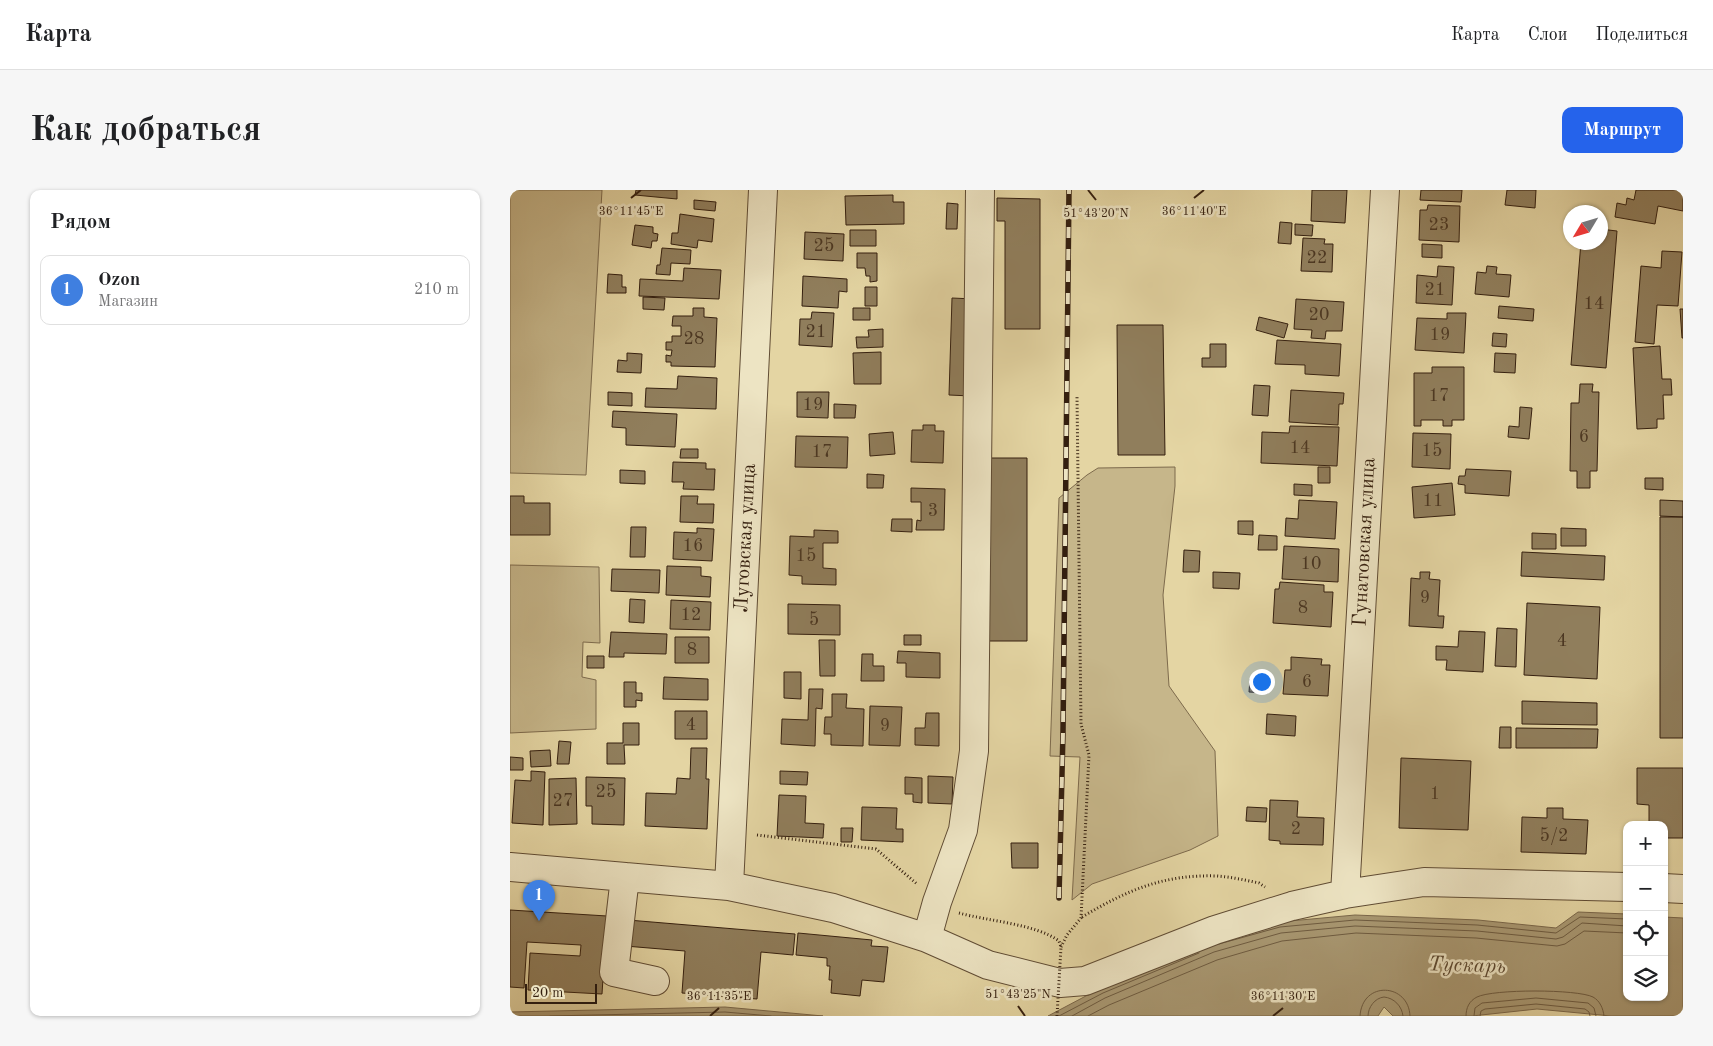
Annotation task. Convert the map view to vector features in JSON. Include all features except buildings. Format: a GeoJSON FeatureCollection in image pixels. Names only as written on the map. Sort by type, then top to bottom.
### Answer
{"type":"FeatureCollection","features":[{"type":"Feature","properties":{"kind":"street","name":"Луговская улица"},"geometry":{"type":"LineString","coordinates":[[729,886],[763,190]]}},
{"type":"Feature","properties":{"kind":"street"},"geometry":{"type":"LineString","coordinates":[[927,938],[963,830],[974,751],[980,190]]}},
{"type":"Feature","properties":{"kind":"street","name":"Гунатовская улица"},"geometry":{"type":"LineString","coordinates":[[1345,894],[1385,190]]}},
{"type":"Feature","properties":{"kind":"street"},"geometry":{"type":"LineString","coordinates":[[510,867],[729,886],[833,908],[927,938],[988,965],[1060,984],[1085,981],[1214,930],[1292,906],[1345,894],[1424,882],[1623,888]]}},
{"type":"Feature","properties":{"kind":"street"},"geometry":{"type":"LineString","coordinates":[[625,877],[614,972],[654,981]]}},
{"type":"Feature","properties":{"kind":"street"},"geometry":{"type":"LineString","coordinates":[[1668,888],[1683,889]]}},
{"type":"Feature","properties":{"kind":"path"},"geometry":{"type":"LineString","coordinates":[[1077,396],[1081,724],[1089,755],[1081,918]]}},
{"type":"Feature","properties":{"kind":"path"},"geometry":{"type":"LineString","coordinates":[[732,832],[876,850],[938,902],[952,911],[1050,934],[1060,941],[1061,947],[1057,1016]]}},
{"type":"Feature","properties":{"kind":"path"},"geometry":{"type":"LineString","coordinates":[[1061,947],[1067,934],[1081,918],[1116,897],[1148,885],[1184,877],[1218,876],[1259,883],[1292,906]]}},
{"type":"Feature","properties":{"kind":"shaded area"},"geometry":{"type":"Polygon","coordinates":[[[510,190],[602,190],[586,475],[510,473],[510,190]]]}},
{"type":"Feature","properties":{"kind":"shaded area"},"geometry":{"type":"Polygon","coordinates":[[[1175,467],[1175,486],[1163,595],[1169,686],[1215,751],[1218,836],[1190,850],[1092,884],[1072,900],[1080,757],[1050,756],[1059,498],[1098,468],[1175,467]]]}},
{"type":"Feature","properties":{"kind":"shaded area"},"geometry":{"type":"Polygon","coordinates":[[[510,565],[599,567],[600,643],[583,642],[582,677],[596,680],[596,729],[510,733],[510,565]]]}},
{"type":"Feature","properties":{"kind":"water","name":"Тускарь"},"geometry":{"type":"Polygon","coordinates":[[[1578,912],[1623,914],[1623,1001],[1668,1001],[1668,917],[1683,918],[1683,1016],[1611,1016],[1537,1009],[1472,1016],[1393,1016],[1384,1007],[1378,1016],[1048,1016],[1101,988],[1210,942],[1279,922],[1355,915],[1478,920],[1556,928],[1578,912]]]}},
{"type":"Feature","properties":{"kind":"water"},"geometry":{"type":"Polygon","coordinates":[[[725,1007],[823,1016],[510,1016],[510,1012],[725,1007]]]}},
{"type":"Feature","properties":{"kind":"railway"},"geometry":{"type":"LineString","coordinates":[[1059,898],[1063,732],[1069,190]]}},
{"type":"Feature","properties":{"kind":"place","name":"Ozon"},"geometry":{"type":"Point","coordinates":[539,921]}}]}
